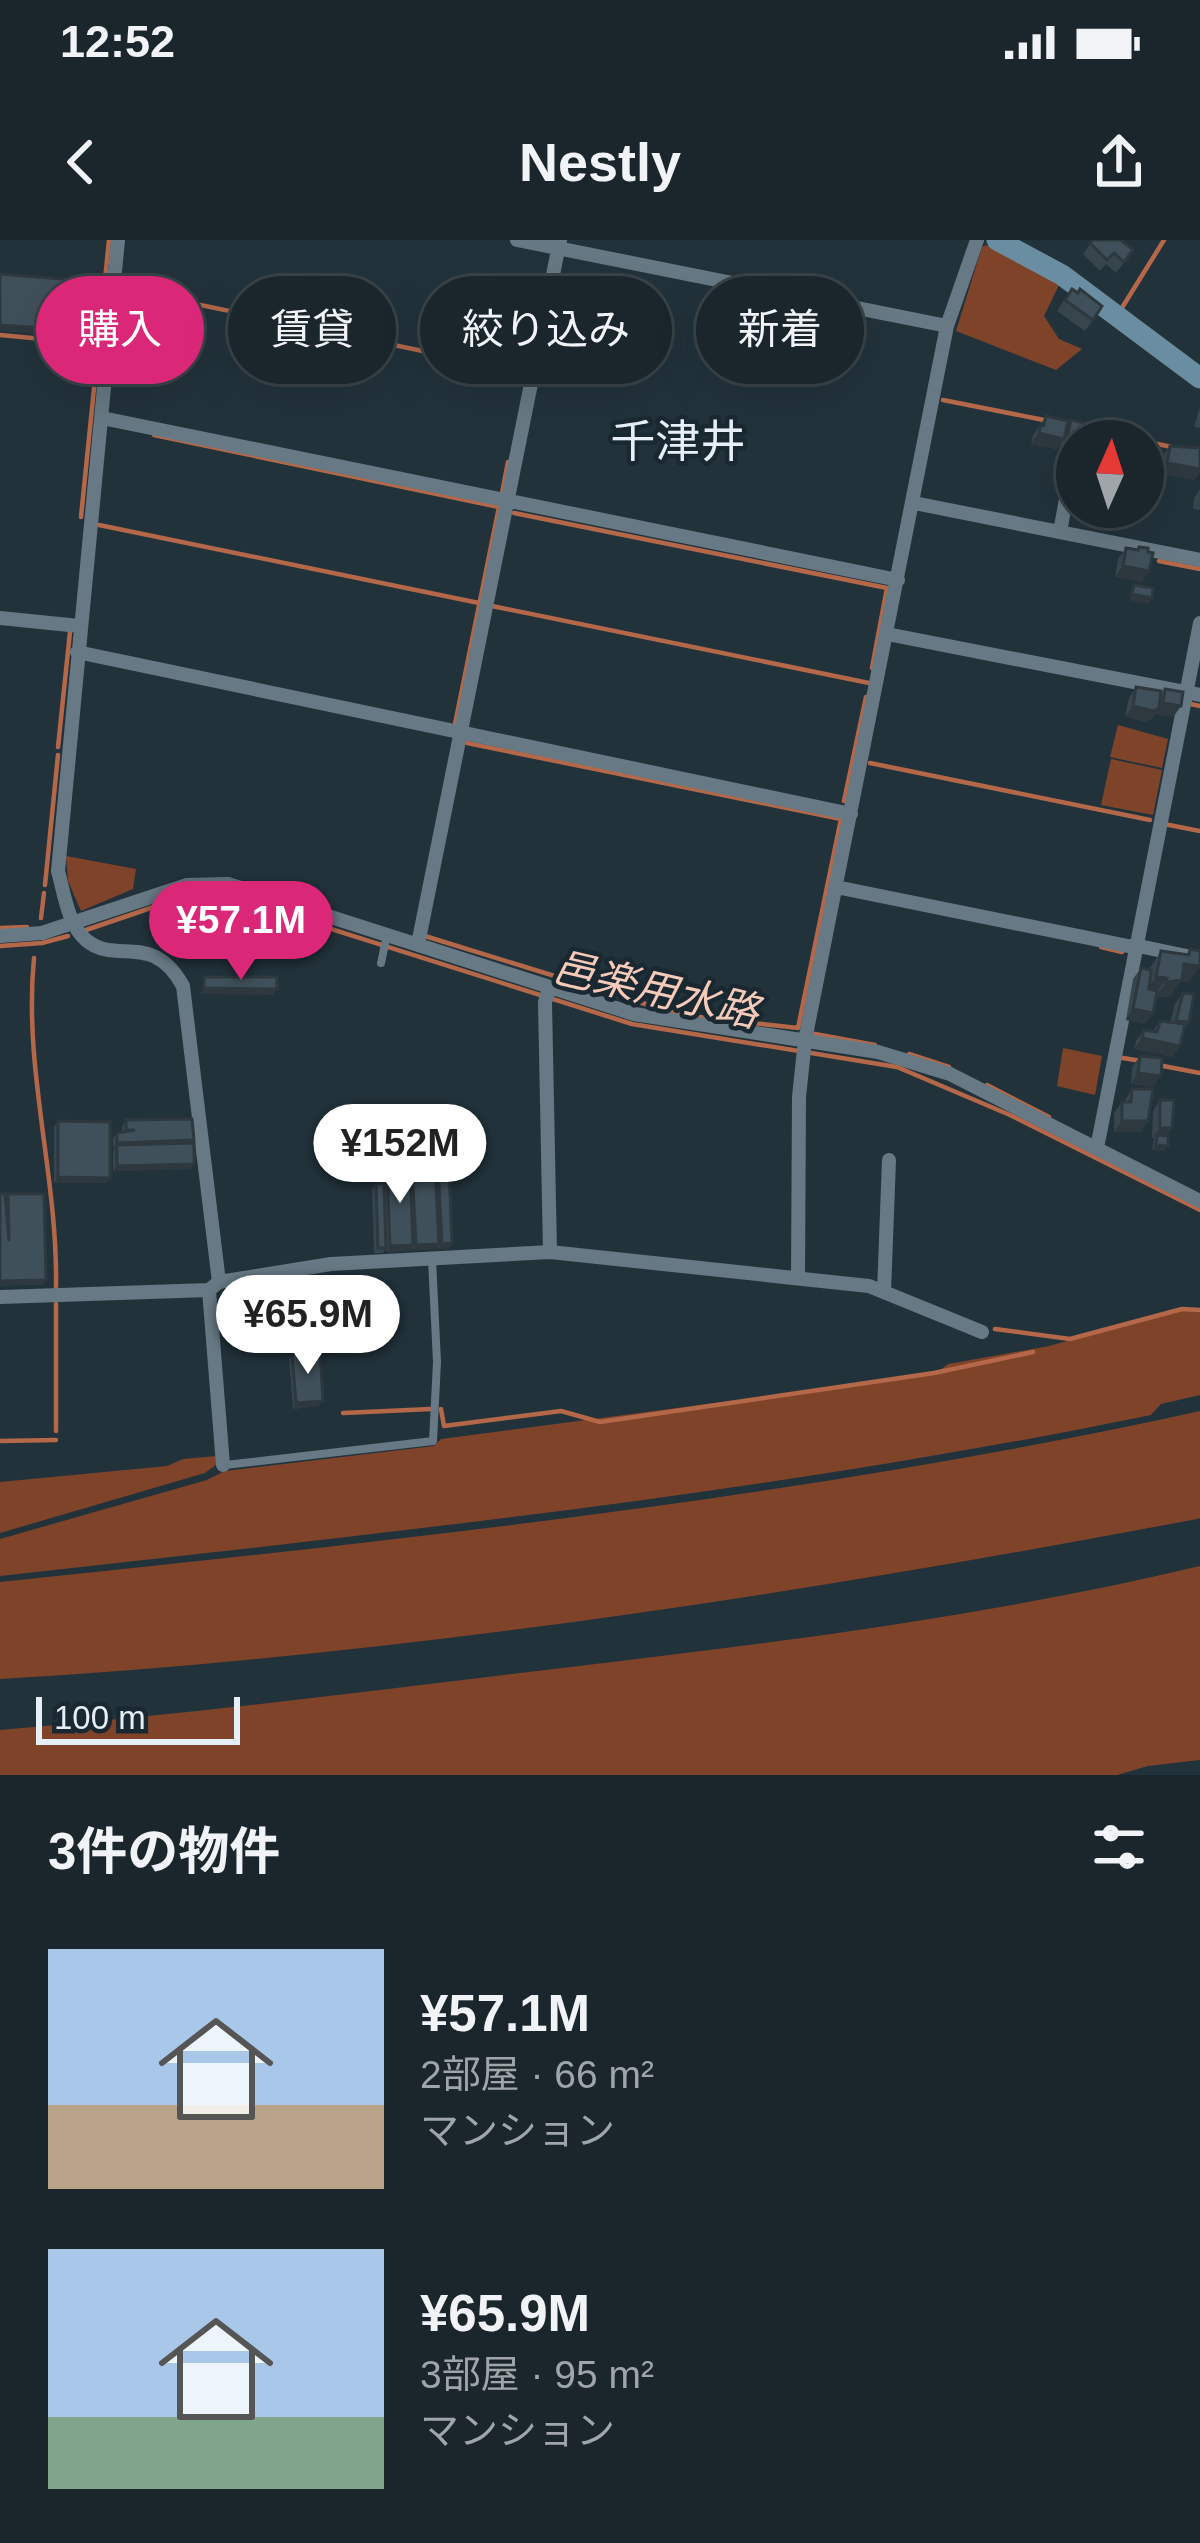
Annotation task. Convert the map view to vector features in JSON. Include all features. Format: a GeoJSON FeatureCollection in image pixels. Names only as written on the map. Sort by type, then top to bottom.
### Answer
{"type":"FeatureCollection","features":[{"type":"Feature","properties":{"kind":"main road"},"geometry":{"type":"LineString","coordinates":[[997,240],[1062,275],[1200,378]]}},
{"type":"Feature","properties":{"kind":"street"},"geometry":{"type":"LineString","coordinates":[[118,240],[58,872],[74,924],[96,946],[163,960],[183,986],[214,1286],[223,1465]]}},
{"type":"Feature","properties":{"kind":"street"},"geometry":{"type":"LineString","coordinates":[[517,240],[559,244],[947,326]]}},
{"type":"Feature","properties":{"kind":"street"},"geometry":{"type":"LineString","coordinates":[[797,1277],[804,1046],[947,326],[976,240]]}},
{"type":"Feature","properties":{"kind":"street"},"geometry":{"type":"LineString","coordinates":[[418,944],[559,244]]}},
{"type":"Feature","properties":{"kind":"street"},"geometry":{"type":"LineString","coordinates":[[102,418],[898,580]]}},
{"type":"Feature","properties":{"kind":"street"},"geometry":{"type":"LineString","coordinates":[[914,503],[1200,560]]}},
{"type":"Feature","properties":{"kind":"street"},"geometry":{"type":"LineString","coordinates":[[1060,532],[1061,528]]}},
{"type":"Feature","properties":{"kind":"street"},"geometry":{"type":"LineString","coordinates":[[0,619],[80,626]]}},
{"type":"Feature","properties":{"kind":"street"},"geometry":{"type":"LineString","coordinates":[[1096,1148],[1134,946],[1193,694],[1200,623]]}},
{"type":"Feature","properties":{"kind":"street"},"geometry":{"type":"LineString","coordinates":[[887,634],[1193,694]]}},
{"type":"Feature","properties":{"kind":"street"},"geometry":{"type":"LineString","coordinates":[[77,652],[850,814]]}},
{"type":"Feature","properties":{"kind":"street"},"geometry":{"type":"LineString","coordinates":[[0,936],[42,933],[187,885],[213,882],[386,941],[418,944],[548,993],[804,1046],[878,1052],[950,1074],[1200,1201]]}},
{"type":"Feature","properties":{"kind":"street"},"geometry":{"type":"LineString","coordinates":[[836,887],[1200,959]]}},
{"type":"Feature","properties":{"kind":"street"},"geometry":{"type":"LineString","coordinates":[[548,993],[550,1252]]}},
{"type":"Feature","properties":{"kind":"street"},"geometry":{"type":"LineString","coordinates":[[884,1292],[889,1160]]}},
{"type":"Feature","properties":{"kind":"street"},"geometry":{"type":"LineString","coordinates":[[0,1297],[214,1286],[331,1264],[550,1252],[869,1286],[982,1332]]}},
{"type":"Feature","properties":{"kind":"lane"},"geometry":{"type":"LineString","coordinates":[[381,962],[386,941]]}},
{"type":"Feature","properties":{"kind":"lane"},"geometry":{"type":"LineString","coordinates":[[223,1465],[433,1441],[437,1362],[432,1258]]}},
{"type":"Feature","properties":{"kind":"shaded area"},"geometry":{"type":"Polygon","coordinates":[[[986,245],[1059,285],[1044,316],[1059,339],[1082,349],[1056,370],[956,331],[986,245]]]}},
{"type":"Feature","properties":{"kind":"shaded area"},"geometry":{"type":"Polygon","coordinates":[[[1118,725],[1168,739],[1162,768],[1110,757],[1118,725]]]}},
{"type":"Feature","properties":{"kind":"shaded area"},"geometry":{"type":"Polygon","coordinates":[[[1111,759],[1162,770],[1153,815],[1101,805],[1111,759]]]}},
{"type":"Feature","properties":{"kind":"shaded area"},"geometry":{"type":"Polygon","coordinates":[[[66,856],[136,869],[133,889],[81,911],[68,881],[66,856]]]}},
{"type":"Feature","properties":{"kind":"shaded area"},"geometry":{"type":"Polygon","coordinates":[[[1063,1048],[1102,1056],[1095,1095],[1057,1086],[1063,1048]]]}},
{"type":"Feature","properties":{"kind":"shaded area"},"geometry":{"type":"Polygon","coordinates":[[[1182,1309],[1200,1310],[1200,1395],[1161,1404],[1151,1415],[721,1489],[0,1576],[0,1539],[225,1471],[935,1374],[948,1364],[1049,1346],[1182,1309]]]}},
{"type":"Feature","properties":{"kind":"shaded area"},"geometry":{"type":"Polygon","coordinates":[[[1200,1411],[1197,1519],[900,1572],[601,1618],[301,1654],[0,1679],[0,1582],[302,1550],[753,1492],[1051,1442],[1200,1411]]]}},
{"type":"Feature","properties":{"kind":"shaded area"},"geometry":{"type":"Polygon","coordinates":[[[216,1456],[217,1464],[205,1473],[0,1533],[0,1482],[167,1466],[183,1459],[216,1456]]]}},
{"type":"Feature","properties":{"kind":"shaded area"},"geometry":{"type":"Polygon","coordinates":[[[1200,1566],[1200,1760],[1117,1775],[0,1775],[0,1730],[281,1702],[802,1638],[1042,1600],[1200,1566]]]}},
{"type":"Feature","properties":{"kind":"building"},"geometry":{"type":"Polygon","coordinates":[[[1121,240],[1133,250],[1124,262],[1114,253],[1107,260],[1090,243],[1121,240]]]}},
{"type":"Feature","properties":{"kind":"building"},"geometry":{"type":"Polygon","coordinates":[[[0,274],[36,277],[36,328],[0,325],[0,274]]]}},
{"type":"Feature","properties":{"kind":"building"},"geometry":{"type":"Polygon","coordinates":[[[1072,289],[1078,293],[1080,289],[1102,306],[1093,320],[1065,300],[1072,289]]]}},
{"type":"Feature","properties":{"kind":"building"},"geometry":{"type":"Polygon","coordinates":[[[1046,416],[1064,420],[1056,420],[1056,437],[1039,433],[1046,416]]]}},
{"type":"Feature","properties":{"kind":"building"},"geometry":{"type":"Polygon","coordinates":[[[1170,446],[1200,448],[1200,469],[1167,463],[1170,446]]]}},
{"type":"Feature","properties":{"kind":"building"},"geometry":{"type":"Polygon","coordinates":[[[1126,548],[1153,553],[1149,571],[1123,566],[1126,548]]]}},
{"type":"Feature","properties":{"kind":"building"},"geometry":{"type":"Polygon","coordinates":[[[1134,585],[1153,588],[1152,598],[1132,594],[1134,585]]]}},
{"type":"Feature","properties":{"kind":"building"},"geometry":{"type":"Polygon","coordinates":[[[1136,687],[1161,691],[1159,708],[1133,706],[1136,687]]]}},
{"type":"Feature","properties":{"kind":"building"},"geometry":{"type":"Polygon","coordinates":[[[1165,689],[1183,692],[1181,706],[1163,703],[1165,689]]]}},
{"type":"Feature","properties":{"kind":"building"},"geometry":{"type":"Polygon","coordinates":[[[1190,949],[1200,951],[1200,966],[1184,964],[1182,980],[1166,982],[1167,978],[1156,977],[1161,951],[1189,955],[1190,949]]]}},
{"type":"Feature","properties":{"kind":"building"},"geometry":{"type":"Polygon","coordinates":[[[1141,968],[1151,970],[1149,989],[1157,991],[1153,1013],[1133,1009],[1141,968]]]}},
{"type":"Feature","properties":{"kind":"building"},"geometry":{"type":"Polygon","coordinates":[[[204,977],[277,977],[277,989],[204,988],[204,977]]]}},
{"type":"Feature","properties":{"kind":"building"},"geometry":{"type":"Polygon","coordinates":[[[1183,993],[1194,994],[1189,1022],[1176,1021],[1183,993]]]}},
{"type":"Feature","properties":{"kind":"building"},"geometry":{"type":"Polygon","coordinates":[[[1160,1021],[1185,1024],[1180,1046],[1142,1038],[1144,1030],[1157,1032],[1160,1021]]]}},
{"type":"Feature","properties":{"kind":"building"},"geometry":{"type":"Polygon","coordinates":[[[1140,1056],[1162,1058],[1161,1076],[1138,1073],[1140,1056]]]}},
{"type":"Feature","properties":{"kind":"building"},"geometry":{"type":"Polygon","coordinates":[[[1132,1089],[1153,1089],[1148,1121],[1122,1121],[1122,1102],[1131,1102],[1132,1089]]]}},
{"type":"Feature","properties":{"kind":"building"},"geometry":{"type":"Polygon","coordinates":[[[1160,1100],[1174,1100],[1172,1128],[1160,1128],[1160,1100]]]}},
{"type":"Feature","properties":{"kind":"building"},"geometry":{"type":"Polygon","coordinates":[[[192,1119],[194,1140],[117,1143],[117,1133],[135,1130],[126,1130],[126,1120],[192,1119]]]}},
{"type":"Feature","properties":{"kind":"building"},"geometry":{"type":"Polygon","coordinates":[[[58,1121],[110,1122],[110,1178],[58,1177],[58,1121]]]}},
{"type":"Feature","properties":{"kind":"building"},"geometry":{"type":"Polygon","coordinates":[[[1157,1135],[1168,1136],[1168,1146],[1156,1145],[1157,1135]]]}},
{"type":"Feature","properties":{"kind":"building"},"geometry":{"type":"Polygon","coordinates":[[[194,1143],[194,1164],[117,1166],[117,1145],[194,1143]]]}},
{"type":"Feature","properties":{"kind":"building"},"geometry":{"type":"Polygon","coordinates":[[[438,1165],[449,1165],[452,1243],[442,1244],[438,1165]]]}},
{"type":"Feature","properties":{"kind":"building"},"geometry":{"type":"Polygon","coordinates":[[[412,1166],[435,1166],[439,1244],[416,1245],[412,1166]]]}},
{"type":"Feature","properties":{"kind":"building"},"geometry":{"type":"Polygon","coordinates":[[[410,1167],[413,1245],[390,1246],[387,1168],[410,1167]]]}},
{"type":"Feature","properties":{"kind":"building"},"geometry":{"type":"Polygon","coordinates":[[[384,1183],[386,1248],[378,1248],[376,1184],[384,1183]]]}},
{"type":"Feature","properties":{"kind":"building"},"geometry":{"type":"Polygon","coordinates":[[[0,1194],[5,1194],[9,1241],[8,1194],[44,1194],[46,1280],[0,1281],[0,1194]]]}},
{"type":"Feature","properties":{"kind":"building"},"geometry":{"type":"Polygon","coordinates":[[[320,1351],[323,1401],[296,1403],[292,1354],[320,1351]]]}},
{"type":"Feature","properties":{"kind":"waterway"},"geometry":{"type":"LineString","coordinates":[[81,517],[109,240]]}},
{"type":"Feature","properties":{"kind":"waterway"},"geometry":{"type":"LineString","coordinates":[[1120,311],[1164,240]]}},
{"type":"Feature","properties":{"kind":"waterway"},"geometry":{"type":"LineString","coordinates":[[204,306],[420,350]]}},
{"type":"Feature","properties":{"kind":"waterway"},"geometry":{"type":"LineString","coordinates":[[0,335],[36,338]]}},
{"type":"Feature","properties":{"kind":"waterway"},"geometry":{"type":"LineString","coordinates":[[943,400],[1049,421]]}},
{"type":"Feature","properties":{"kind":"waterway"},"geometry":{"type":"LineString","coordinates":[[154,435],[499,507],[455,724]]}},
{"type":"Feature","properties":{"kind":"waterway"},"geometry":{"type":"LineString","coordinates":[[1164,445],[1172,447]]}},
{"type":"Feature","properties":{"kind":"waterway"},"geometry":{"type":"LineString","coordinates":[[502,493],[508,462]]}},
{"type":"Feature","properties":{"kind":"waterway"},"geometry":{"type":"LineString","coordinates":[[514,513],[887,588],[872,668]]}},
{"type":"Feature","properties":{"kind":"waterway"},"geometry":{"type":"LineString","coordinates":[[99,525],[479,603]]}},
{"type":"Feature","properties":{"kind":"waterway"},"geometry":{"type":"LineString","coordinates":[[1159,561],[1200,569]]}},
{"type":"Feature","properties":{"kind":"waterway"},"geometry":{"type":"LineString","coordinates":[[492,606],[869,683]]}},
{"type":"Feature","properties":{"kind":"waterway"},"geometry":{"type":"LineString","coordinates":[[58,747],[70,632]]}},
{"type":"Feature","properties":{"kind":"waterway"},"geometry":{"type":"LineString","coordinates":[[844,801],[866,697]]}},
{"type":"Feature","properties":{"kind":"waterway"},"geometry":{"type":"LineString","coordinates":[[1191,704],[1200,706]]}},
{"type":"Feature","properties":{"kind":"waterway"},"geometry":{"type":"LineString","coordinates":[[425,936],[681,1015],[798,1028],[841,819],[467,743]]}},
{"type":"Feature","properties":{"kind":"waterway"},"geometry":{"type":"LineString","coordinates":[[45,885],[58,755]]}},
{"type":"Feature","properties":{"kind":"waterway"},"geometry":{"type":"LineString","coordinates":[[870,763],[1150,820]]}},
{"type":"Feature","properties":{"kind":"waterway"},"geometry":{"type":"LineString","coordinates":[[1164,824],[1200,831]]}},
{"type":"Feature","properties":{"kind":"waterway"},"geometry":{"type":"LineString","coordinates":[[41,918],[44,893]]}},
{"type":"Feature","properties":{"kind":"waterway","name":"邑楽用水路"},"geometry":{"type":"LineString","coordinates":[[86,930],[189,895],[220,894],[632,1024],[897,1067],[1010,1115],[1200,1210]]}},
{"type":"Feature","properties":{"kind":"waterway"},"geometry":{"type":"LineString","coordinates":[[0,928],[27,927]]}},
{"type":"Feature","properties":{"kind":"waterway","name":"邑楽用水路"},"geometry":{"type":"LineString","coordinates":[[0,946],[68,936]]}},
{"type":"Feature","properties":{"kind":"waterway"},"geometry":{"type":"LineString","coordinates":[[1101,947],[1122,952]]}},
{"type":"Feature","properties":{"kind":"waterway"},"geometry":{"type":"LineString","coordinates":[[34,958],[33,1041],[52,1205],[56,1287]]}},
{"type":"Feature","properties":{"kind":"waterway"},"geometry":{"type":"LineString","coordinates":[[815,1034],[875,1045]]}},
{"type":"Feature","properties":{"kind":"waterway"},"geometry":{"type":"LineString","coordinates":[[909,1054],[949,1067]]}},
{"type":"Feature","properties":{"kind":"waterway"},"geometry":{"type":"LineString","coordinates":[[1117,1057],[1141,1061]]}},
{"type":"Feature","properties":{"kind":"waterway"},"geometry":{"type":"LineString","coordinates":[[1158,1065],[1200,1073]]}},
{"type":"Feature","properties":{"kind":"waterway"},"geometry":{"type":"LineString","coordinates":[[987,1085],[1049,1117]]}},
{"type":"Feature","properties":{"kind":"waterway"},"geometry":{"type":"LineString","coordinates":[[56,1304],[56,1431]]}},
{"type":"Feature","properties":{"kind":"waterway"},"geometry":{"type":"LineString","coordinates":[[995,1329],[1070,1339],[1182,1309],[1200,1310]]}},
{"type":"Feature","properties":{"kind":"waterway"},"geometry":{"type":"LineString","coordinates":[[441,1409],[444,1426],[561,1411],[600,1422],[934,1373],[1033,1352]]}},
{"type":"Feature","properties":{"kind":"waterway"},"geometry":{"type":"LineString","coordinates":[[343,1413],[431,1409]]}},
{"type":"Feature","properties":{"kind":"waterway"},"geometry":{"type":"LineString","coordinates":[[0,1441],[56,1440]]}},
{"type":"Feature","properties":{"kind":"district","name":"千津井"},"geometry":{"type":"Point","coordinates":[678,441]}}]}
